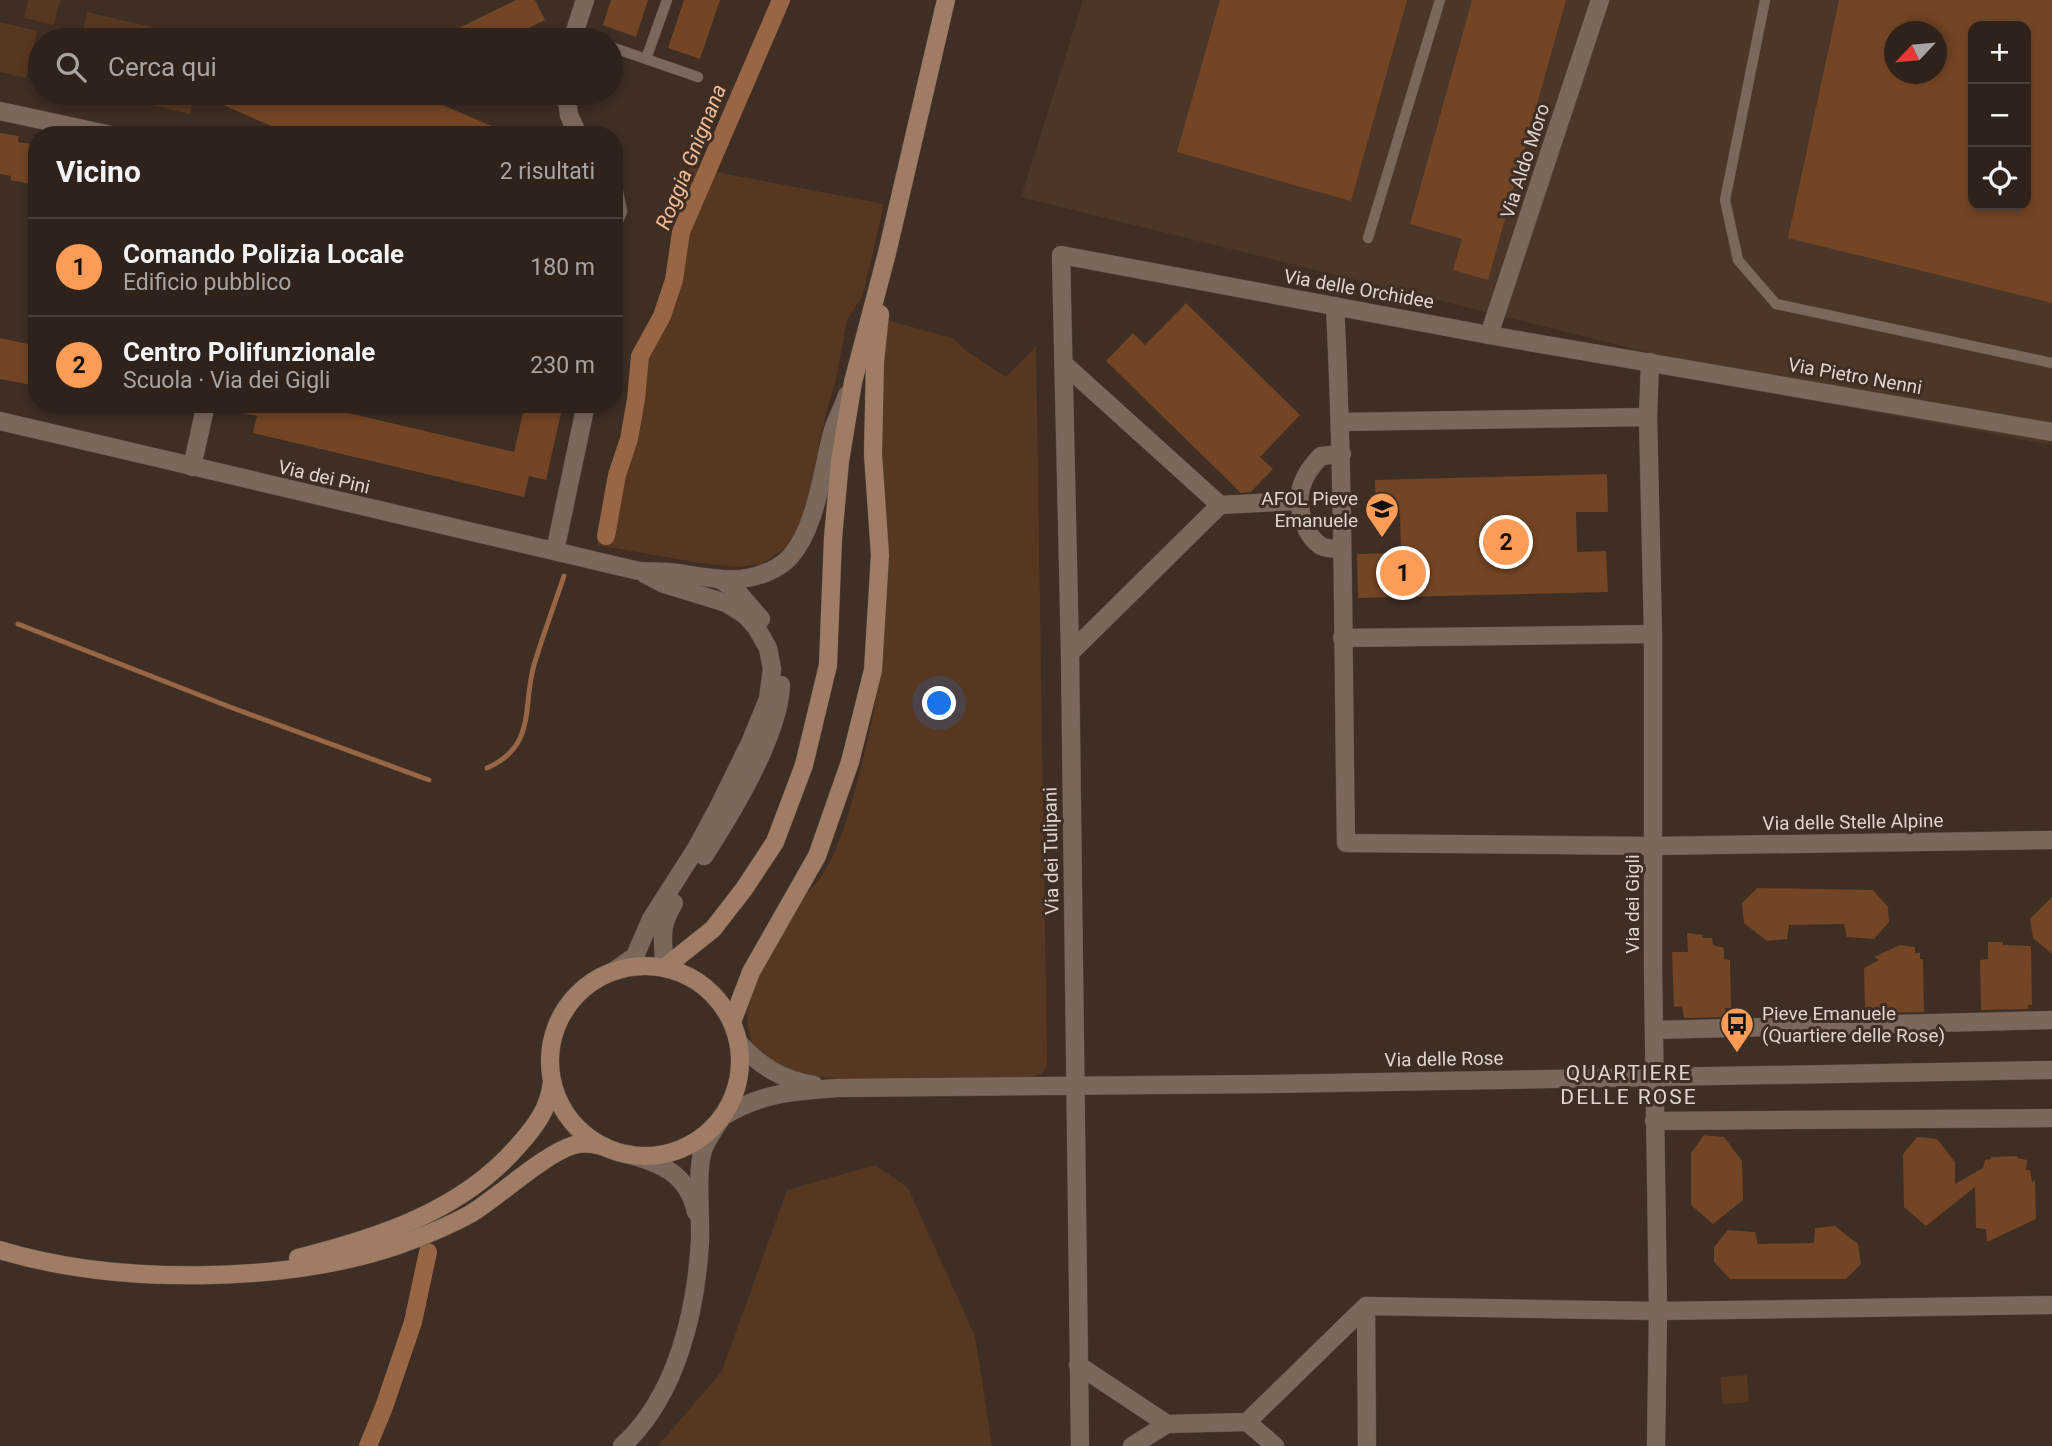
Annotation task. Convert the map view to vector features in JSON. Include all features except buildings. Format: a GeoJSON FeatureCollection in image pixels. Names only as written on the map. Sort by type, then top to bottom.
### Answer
{"type":"FeatureCollection","features":[{"type":"Feature","properties":{"kind":"main road"},"geometry":{"type":"LineString","coordinates":[[664,968],[713,929],[744,889],[775,842],[804,765],[828,664],[833,538],[840,461],[853,382],[887,253],[946,0]]}},
{"type":"Feature","properties":{"kind":"main road"},"geometry":{"type":"LineString","coordinates":[[732,1022],[751,972],[817,856],[850,762],[873,670],[880,555],[873,454],[875,362],[887,253]]}},
{"type":"Feature","properties":{"kind":"main road"},"geometry":{"type":"LineString","coordinates":[[0,1250],[70,1267],[169,1275],[238,1273],[311,1267],[399,1245],[469,1214],[556,1154],[573,1146],[589,1143],[627,1154],[645,1156],[676,1151],[707,1133],[722,1117],[736,1090],[740,1067],[738,1043],[732,1022],[722,1005],[708,990],[680,973],[664,968],[637,966],[614,971],[578,994],[561,1017],[552,1042],[550,1099],[543,1114],[503,1162],[463,1196],[433,1212],[352,1243],[238,1273]]}},
{"type":"Feature","properties":{"kind":"main road"},"geometry":{"type":"LineString","coordinates":[[552,1079],[558,1098],[571,1120],[590,1138],[605,1147]]}},
{"type":"Feature","properties":{"kind":"street"},"geometry":{"type":"LineString","coordinates":[[576,28],[585,0]]}},
{"type":"Feature","properties":{"kind":"street","name":"Via Aldo Moro"},"geometry":{"type":"LineString","coordinates":[[1489,335],[1600,0]]}},
{"type":"Feature","properties":{"kind":"street"},"geometry":{"type":"LineString","coordinates":[[568,105],[574,126]]}},
{"type":"Feature","properties":{"kind":"street"},"geometry":{"type":"LineString","coordinates":[[2,112],[68,126]]}},
{"type":"Feature","properties":{"kind":"street","name":"Via delle Orchidee"},"geometry":{"type":"LineString","coordinates":[[1061,255],[1489,335],[1650,362]]}},
{"type":"Feature","properties":{"kind":"street","name":"Via dei Tulipani"},"geometry":{"type":"LineString","coordinates":[[1061,255],[1070,653],[1080,1446]]}},
{"type":"Feature","properties":{"kind":"street"},"geometry":{"type":"LineString","coordinates":[[1335,306],[1342,454],[1342,638],[1653,634]]}},
{"type":"Feature","properties":{"kind":"street","name":"Via dei Gigli"},"geometry":{"type":"LineString","coordinates":[[1650,362],[1648,417],[1653,634],[1654,1121],[1658,1311],[1656,1446]]}},
{"type":"Feature","properties":{"kind":"street","name":"Via Pietro Nenni"},"geometry":{"type":"LineString","coordinates":[[1650,362],[2052,432]]}},
{"type":"Feature","properties":{"kind":"street"},"geometry":{"type":"LineString","coordinates":[[1065,364],[1220,505]]}},
{"type":"Feature","properties":{"kind":"street","name":"Via dei Pini"},"geometry":{"type":"LineString","coordinates":[[0,421],[639,571],[674,572],[719,579],[759,576],[789,558],[810,520],[834,427],[853,382]]}},
{"type":"Feature","properties":{"kind":"street"},"geometry":{"type":"LineString","coordinates":[[192,467],[204,413]]}},
{"type":"Feature","properties":{"kind":"street"},"geometry":{"type":"LineString","coordinates":[[555,551],[584,413]]}},
{"type":"Feature","properties":{"kind":"street"},"geometry":{"type":"LineString","coordinates":[[1340,422],[1648,417]]}},
{"type":"Feature","properties":{"kind":"street"},"geometry":{"type":"LineString","coordinates":[[1342,454],[1321,456],[1307,470],[1297,501],[1309,535],[1322,547],[1342,549]]}},
{"type":"Feature","properties":{"kind":"street"},"geometry":{"type":"LineString","coordinates":[[1070,653],[1220,505],[1297,501]]}},
{"type":"Feature","properties":{"kind":"street","name":"Via dei Pini"},"geometry":{"type":"LineString","coordinates":[[614,971],[635,957],[651,919],[697,848],[718,808],[768,699],[772,669],[768,648],[746,614],[726,603],[664,584],[639,571]]}},
{"type":"Feature","properties":{"kind":"street","name":"Via dei Pini"},"geometry":{"type":"LineString","coordinates":[[664,968],[661,934],[664,919],[728,820],[747,783],[777,714],[781,689],[782,667],[769,631],[754,609],[736,590],[719,579]]}},
{"type":"Feature","properties":{"kind":"street","name":"Via delle Stelle Alpine"},"geometry":{"type":"LineString","coordinates":[[1342,638],[1346,843],[1654,846],[2052,840]]}},
{"type":"Feature","properties":{"kind":"street"},"geometry":{"type":"LineString","coordinates":[[1654,1030],[2052,1020]]}},
{"type":"Feature","properties":{"kind":"street","name":"Via delle Rose"},"geometry":{"type":"LineString","coordinates":[[738,1043],[757,1063],[779,1076],[838,1088]]}},
{"type":"Feature","properties":{"kind":"street","name":"Via delle Rose"},"geometry":{"type":"LineString","coordinates":[[722,1117],[763,1097],[838,1088],[1074,1087],[2052,1070]]}},
{"type":"Feature","properties":{"kind":"street"},"geometry":{"type":"LineString","coordinates":[[622,1446],[659,1399],[680,1355],[694,1298],[704,1149],[722,1117]]}},
{"type":"Feature","properties":{"kind":"street"},"geometry":{"type":"LineString","coordinates":[[1654,1121],[2052,1118]]}},
{"type":"Feature","properties":{"kind":"street"},"geometry":{"type":"LineString","coordinates":[[627,1154],[656,1162],[674,1173],[686,1188],[694,1205],[700,1236]]}},
{"type":"Feature","properties":{"kind":"street"},"geometry":{"type":"LineString","coordinates":[[1247,1422],[1366,1306],[1658,1311],[2052,1305]]}},
{"type":"Feature","properties":{"kind":"street"},"geometry":{"type":"LineString","coordinates":[[1366,1306],[1367,1446]]}},
{"type":"Feature","properties":{"kind":"street"},"geometry":{"type":"LineString","coordinates":[[1078,1365],[1167,1424]]}},
{"type":"Feature","properties":{"kind":"street"},"geometry":{"type":"LineString","coordinates":[[1132,1446],[1167,1424],[1247,1422],[1275,1446]]}},
{"type":"Feature","properties":{"kind":"lane"},"geometry":{"type":"LineString","coordinates":[[646,59],[667,0]]}},
{"type":"Feature","properties":{"kind":"lane"},"geometry":{"type":"LineString","coordinates":[[1368,238],[1440,0]]}},
{"type":"Feature","properties":{"kind":"lane"},"geometry":{"type":"LineString","coordinates":[[1765,0],[1725,200],[1738,260],[1776,304],[2052,363]]}},
{"type":"Feature","properties":{"kind":"lane"},"geometry":{"type":"LineString","coordinates":[[623,51],[698,77]]}},
{"type":"Feature","properties":{"kind":"shaded area"},"geometry":{"type":"Polygon","coordinates":[[[28,0],[60,0],[54,25],[24,18],[28,0]]]}},
{"type":"Feature","properties":{"kind":"shaded area"},"geometry":{"type":"Polygon","coordinates":[[[1083,0],[2052,0],[2052,445],[1672,375],[1675,359],[1021,197],[1083,0]]]}},
{"type":"Feature","properties":{"kind":"shaded area"},"geometry":{"type":"Polygon","coordinates":[[[87,12],[156,28],[84,28],[87,12]]]}},
{"type":"Feature","properties":{"kind":"shaded area"},"geometry":{"type":"Polygon","coordinates":[[[0,22],[28,29],[26,78],[0,72],[0,22]]]}},
{"type":"Feature","properties":{"kind":"shaded area"},"geometry":{"type":"Polygon","coordinates":[[[151,105],[192,105],[190,114],[151,105]]]}},
{"type":"Feature","properties":{"kind":"shaded area"},"geometry":{"type":"Polygon","coordinates":[[[690,167],[884,204],[863,295],[847,320],[808,499],[797,532],[784,549],[761,564],[737,567],[700,563],[597,545],[625,437],[638,349],[656,318],[690,167]]]}},
{"type":"Feature","properties":{"kind":"shaded area"},"geometry":{"type":"Polygon","coordinates":[[[883,319],[952,338],[1006,377],[1036,346],[1047,1058],[1044,1071],[1032,1077],[850,1078],[797,1074],[777,1066],[762,1055],[749,1032],[751,994],[758,973],[778,934],[824,872],[840,838],[858,778],[874,708],[882,629],[883,319]]]}},
{"type":"Feature","properties":{"kind":"shaded area"},"geometry":{"type":"Polygon","coordinates":[[[875,1165],[908,1188],[975,1336],[992,1446],[658,1446],[722,1371],[787,1190],[875,1165]]]}},
{"type":"Feature","properties":{"kind":"shaded area"},"geometry":{"type":"Polygon","coordinates":[[[1747,1375],[1749,1402],[1723,1404],[1720,1377],[1747,1375]]]}},
{"type":"Feature","properties":{"kind":"waterway","name":"Roggia Gnignana"},"geometry":{"type":"LineString","coordinates":[[606,536],[617,475],[629,439],[640,356],[662,316],[674,280],[681,232],[781,0]]}},
{"type":"Feature","properties":{"kind":"waterway"},"geometry":{"type":"LineString","coordinates":[[487,768],[514,749],[521,737],[534,665],[564,576]]}},
{"type":"Feature","properties":{"kind":"waterway"},"geometry":{"type":"LineString","coordinates":[[18,624],[230,707],[429,780]]}},
{"type":"Feature","properties":{"kind":"waterway","name":"Roggia Gnignana"},"geometry":{"type":"LineString","coordinates":[[368,1446],[413,1322],[428,1252]]}},
{"type":"Feature","properties":{"kind":"place","name":"AFOL Pieve Emanuele"},"geometry":{"type":"Point","coordinates":[1382,539]}},
{"type":"Feature","properties":{"kind":"place","name":"Centro Polifunzionale"},"geometry":{"type":"Point","coordinates":[1506,542]}},
{"type":"Feature","properties":{"kind":"place","name":"Comando Polizia Locale"},"geometry":{"type":"Point","coordinates":[1403,573]}},
{"type":"Feature","properties":{"kind":"place","name":"Pieve Emanuele (Quartiere delle Rose)"},"geometry":{"type":"Point","coordinates":[1737,1054]}},
{"type":"Feature","properties":{"kind":"district","name":"QUARTIERE DELLE ROSE"},"geometry":{"type":"Point","coordinates":[1629,1085]}}]}
